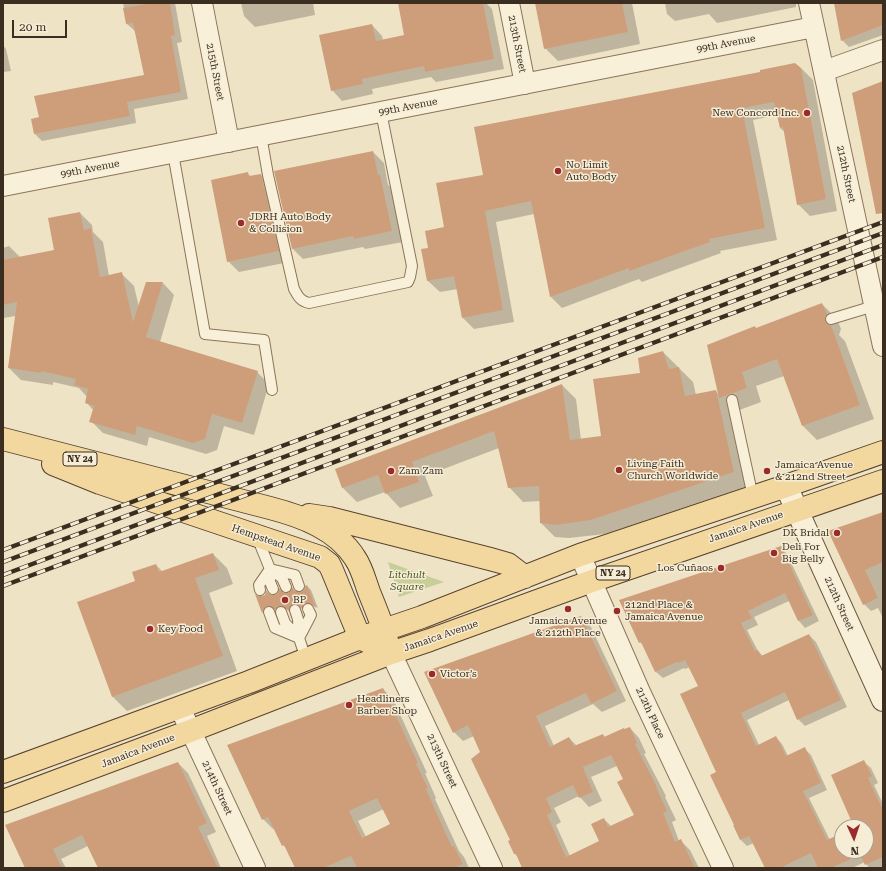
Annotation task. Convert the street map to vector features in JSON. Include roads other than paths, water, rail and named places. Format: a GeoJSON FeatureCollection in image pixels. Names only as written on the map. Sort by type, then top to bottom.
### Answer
{"type":"FeatureCollection","features":[{"type":"Feature","properties":{"kind":"main road","name":"NY 24"},"geometry":{"type":"LineString","coordinates":[[3,439],[284,512],[329,518],[490,559],[508,564],[525,577]]}},
{"type":"Feature","properties":{"kind":"main road","name":"Hempstead Avenue"},"geometry":{"type":"LineString","coordinates":[[3,444],[100,483],[320,556],[332,570],[360,638]]}},
{"type":"Feature","properties":{"kind":"main road"},"geometry":{"type":"LineString","coordinates":[[3,772],[180,708],[360,638],[422,617],[580,556],[883,452]]}},
{"type":"Feature","properties":{"kind":"main road","name":"Jamaica Avenue"},"geometry":{"type":"LineString","coordinates":[[3,801],[190,731],[391,653],[592,581],[883,481]]}},
{"type":"Feature","properties":{"kind":"main road","name":"212th Street"},"geometry":{"type":"LineString","coordinates":[[786,486],[883,700]]}},
{"type":"Feature","properties":{"kind":"main road"},"geometry":{"type":"LineString","coordinates":[[284,512],[325,529],[339,540],[356,559],[384,630],[391,653]]}},
{"type":"Feature","properties":{"kind":"main road"},"geometry":{"type":"LineString","coordinates":[[360,638],[391,653]]}},
{"type":"Feature","properties":{"kind":"street","name":"215th Street"},"geometry":{"type":"LineString","coordinates":[[202,3],[229,142]]}},
{"type":"Feature","properties":{"kind":"street","name":"213th Street"},"geometry":{"type":"LineString","coordinates":[[509,3],[525,84]]}},
{"type":"Feature","properties":{"kind":"street","name":"212th Street"},"geometry":{"type":"LineString","coordinates":[[809,3],[883,346]]}},
{"type":"Feature","properties":{"kind":"street","name":"99th Avenue"},"geometry":{"type":"LineString","coordinates":[[3,186],[814,27]]}},
{"type":"Feature","properties":{"kind":"street"},"geometry":{"type":"LineString","coordinates":[[824,71],[883,50]]}},
{"type":"Feature","properties":{"kind":"street","name":"212th Place"},"geometry":{"type":"LineString","coordinates":[[580,556],[640,692],[724,868]]}},
{"type":"Feature","properties":{"kind":"street","name":"213th Street"},"geometry":{"type":"LineString","coordinates":[[391,653],[492,868]]}},
{"type":"Feature","properties":{"kind":"street","name":"214th Street"},"geometry":{"type":"LineString","coordinates":[[180,708],[255,868]]}},
{"type":"Feature","properties":{"kind":"lane"},"geometry":{"type":"LineString","coordinates":[[261,135],[268,175],[294,288],[302,301],[309,303],[408,282],[410,277],[412,266],[381,112]]}},
{"type":"Feature","properties":{"kind":"lane"},"geometry":{"type":"LineString","coordinates":[[173,153],[205,334],[264,340],[272,390]]}},
{"type":"Feature","properties":{"kind":"lane"},"geometry":{"type":"LineString","coordinates":[[831,319],[874,306]]}},
{"type":"Feature","properties":{"kind":"lane"},"geometry":{"type":"LineString","coordinates":[[732,400],[753,497]]}},
{"type":"Feature","properties":{"kind":"lane"},"geometry":{"type":"LineString","coordinates":[[256,535],[270,569],[270,582],[273,589]]}},
{"type":"Feature","properties":{"kind":"lane"},"geometry":{"type":"LineString","coordinates":[[270,569],[295,575],[299,586]]}},
{"type":"Feature","properties":{"kind":"lane"},"geometry":{"type":"LineString","coordinates":[[270,569],[282,578],[286,587]]}},
{"type":"Feature","properties":{"kind":"lane"},"geometry":{"type":"LineString","coordinates":[[260,590],[259,584],[270,569]]}},
{"type":"Feature","properties":{"kind":"lane"},"geometry":{"type":"LineString","coordinates":[[299,638],[311,616],[308,609]]}},
{"type":"Feature","properties":{"kind":"lane"},"geometry":{"type":"LineString","coordinates":[[294,610],[298,620],[299,638],[306,659]]}},
{"type":"Feature","properties":{"kind":"lane"},"geometry":{"type":"LineString","coordinates":[[269,612],[275,628],[299,638]]}},
{"type":"Feature","properties":{"kind":"lane"},"geometry":{"type":"LineString","coordinates":[[281,612],[285,623],[299,638]]}},
{"type":"Feature","properties":{"kind":"railway"},"geometry":{"type":"LineString","coordinates":[[3,550],[883,222]]}},
{"type":"Feature","properties":{"kind":"railway"},"geometry":{"type":"LineString","coordinates":[[3,562],[883,233]]}},
{"type":"Feature","properties":{"kind":"railway"},"geometry":{"type":"LineString","coordinates":[[3,575],[883,245]]}},
{"type":"Feature","properties":{"kind":"railway"},"geometry":{"type":"LineString","coordinates":[[3,586],[883,257]]}},
{"type":"Feature","properties":{"kind":"place","name":"New Concord Inc."},"geometry":{"type":"Point","coordinates":[807,113]}},
{"type":"Feature","properties":{"kind":"place","name":"No Limit Auto Body"},"geometry":{"type":"Point","coordinates":[558,171]}},
{"type":"Feature","properties":{"kind":"place","name":"JDRH Auto Body & Collision"},"geometry":{"type":"Point","coordinates":[241,223]}},
{"type":"Feature","properties":{"kind":"place","name":"Living Faith Church Worldwide"},"geometry":{"type":"Point","coordinates":[619,470]}},
{"type":"Feature","properties":{"kind":"place","name":"Zam Zam"},"geometry":{"type":"Point","coordinates":[391,471]}},
{"type":"Feature","properties":{"kind":"place","name":"Jamaica Avenue & 212nd Street"},"geometry":{"type":"Point","coordinates":[767,471]}},
{"type":"Feature","properties":{"kind":"place","name":"DK Bridal"},"geometry":{"type":"Point","coordinates":[837,533]}},
{"type":"Feature","properties":{"kind":"place","name":"Deli For Big Belly"},"geometry":{"type":"Point","coordinates":[774,553]}},
{"type":"Feature","properties":{"kind":"place","name":"Los Cuñaos"},"geometry":{"type":"Point","coordinates":[721,568]}},
{"type":"Feature","properties":{"kind":"place","name":"BP"},"geometry":{"type":"Point","coordinates":[285,600]}},
{"type":"Feature","properties":{"kind":"place","name":"Jamaica Avenue & 212th Place"},"geometry":{"type":"Point","coordinates":[568,609]}},
{"type":"Feature","properties":{"kind":"place","name":"212nd Place & Jamaica Avenue"},"geometry":{"type":"Point","coordinates":[617,611]}},
{"type":"Feature","properties":{"kind":"place","name":"Key Food"},"geometry":{"type":"Point","coordinates":[150,629]}},
{"type":"Feature","properties":{"kind":"place","name":"Victor’s"},"geometry":{"type":"Point","coordinates":[432,674]}},
{"type":"Feature","properties":{"kind":"place","name":"Headliners Barber Shop"},"geometry":{"type":"Point","coordinates":[349,705]}},
{"type":"Feature","properties":{"kind":"park label","name":"Litchult Square"},"geometry":{"type":"Point","coordinates":[407,580]}}]}
